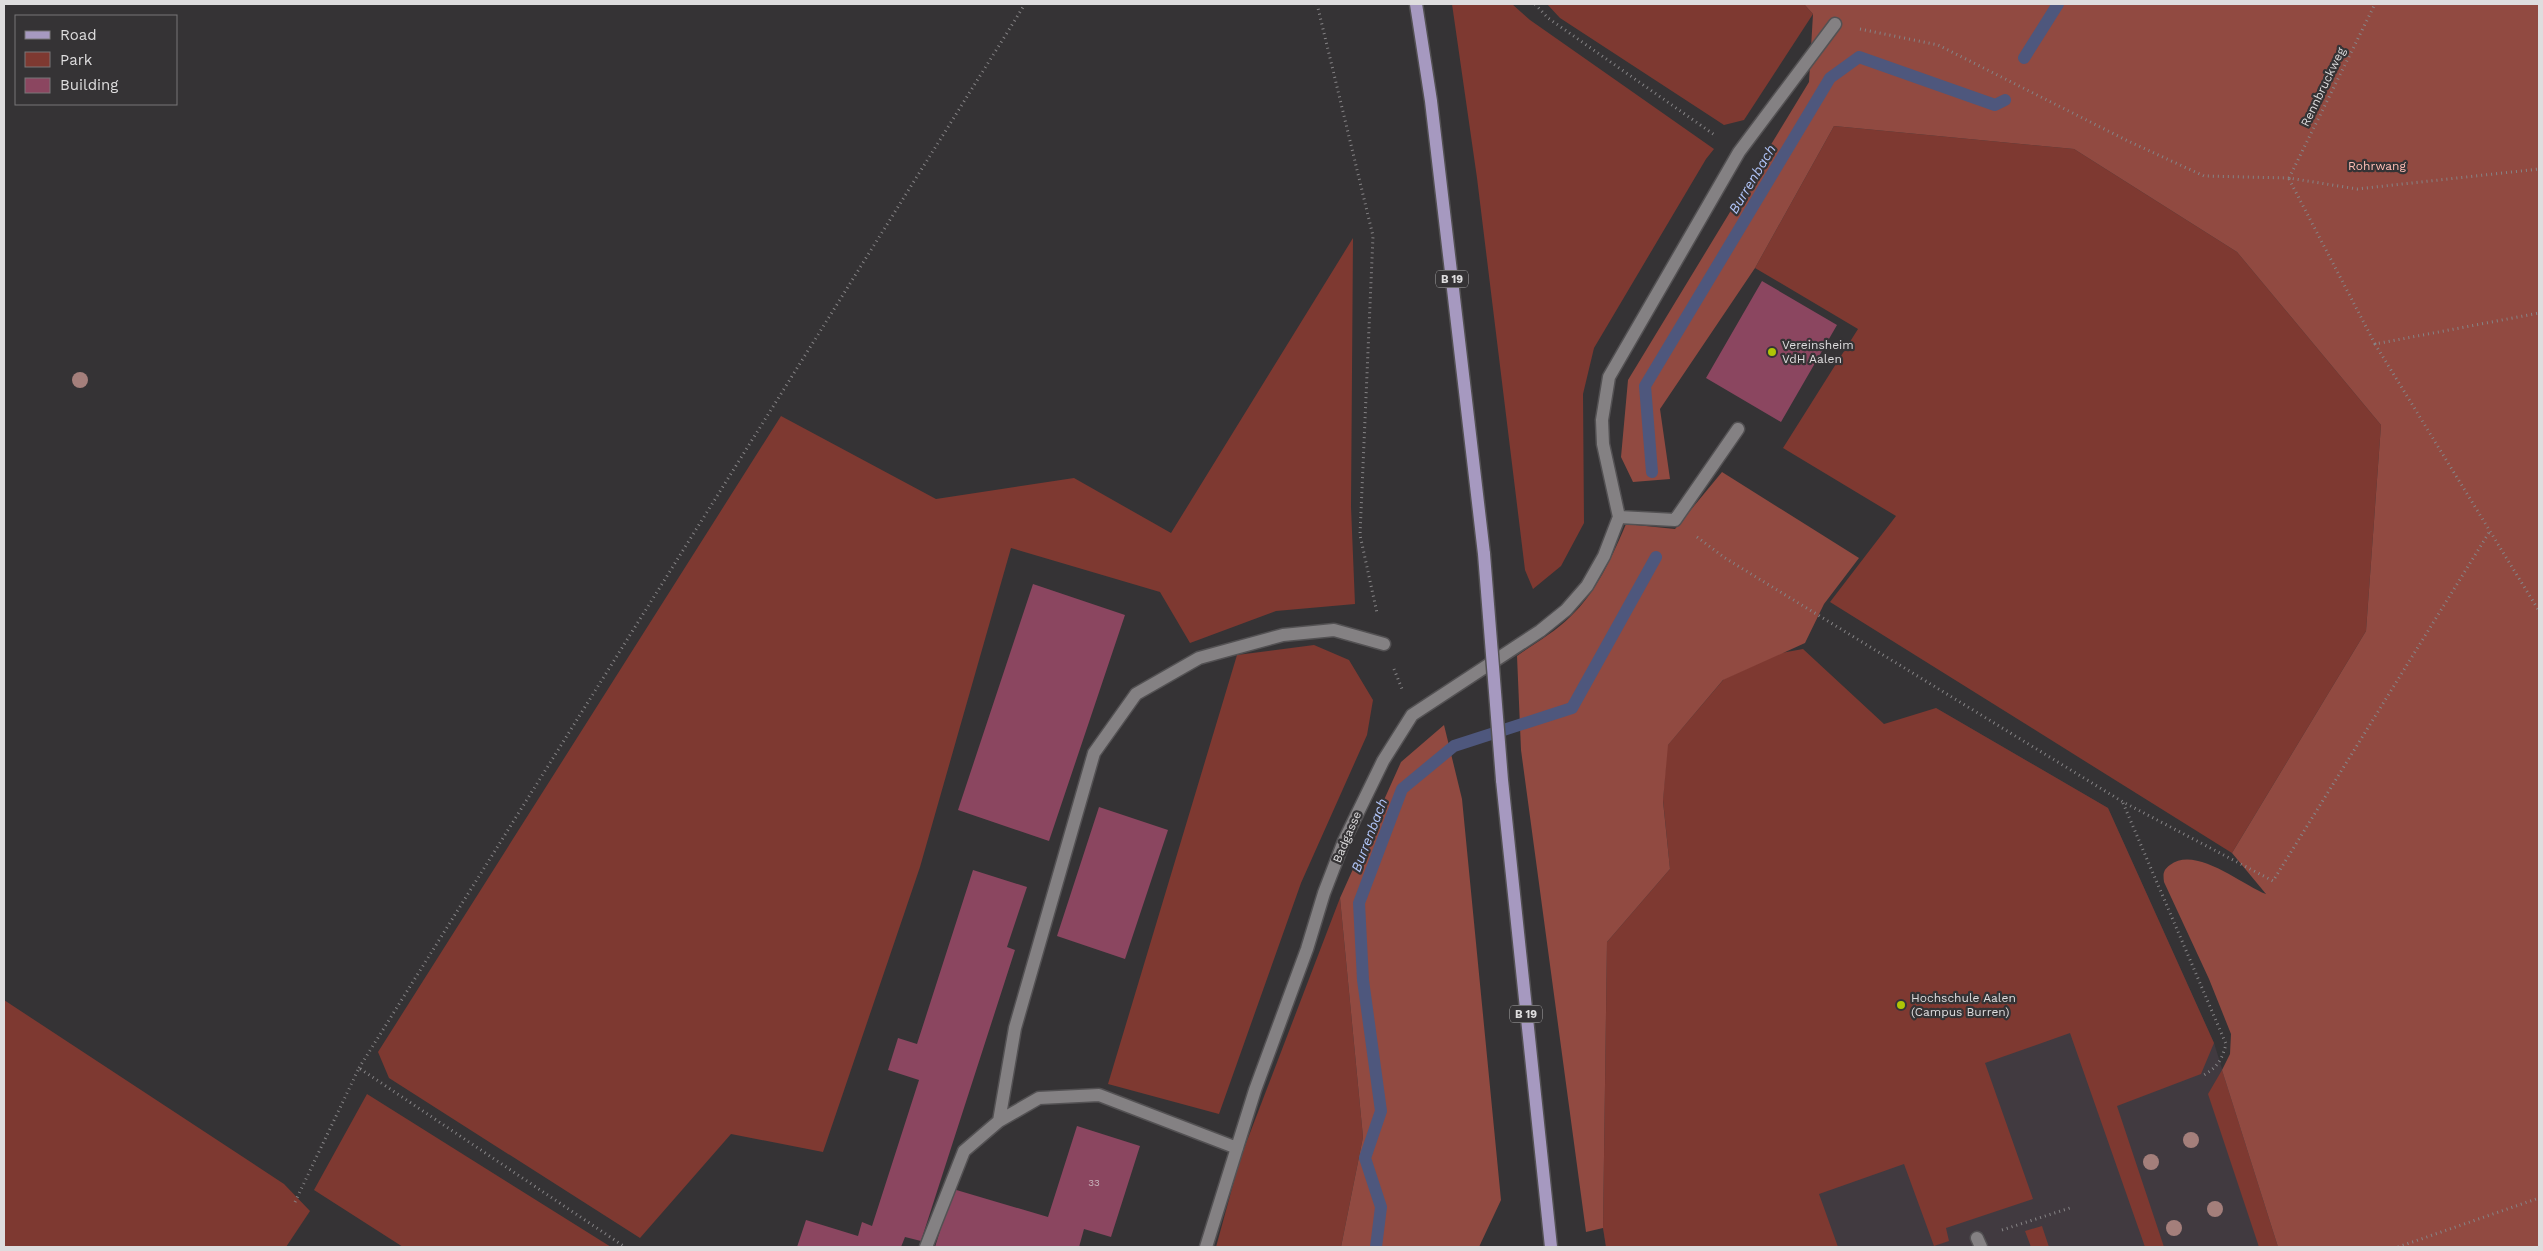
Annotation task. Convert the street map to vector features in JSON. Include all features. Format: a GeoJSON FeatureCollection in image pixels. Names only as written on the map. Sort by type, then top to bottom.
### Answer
{"type":"FeatureCollection","features":[{"type":"Feature","properties":{"kind":"main road","name":"B 19"},"geometry":{"type":"LineString","coordinates":[[1416,4],[1432,111],[1484,554],[1502,780],[1551,1247]]}},
{"type":"Feature","properties":{"kind":"lane"},"geometry":{"type":"LineString","coordinates":[[1738,429],[1674,520],[1619,517],[1603,444],[1602,420],[1609,377],[1739,152],[1835,24]]}},
{"type":"Feature","properties":{"kind":"lane","name":"Badgasse"},"geometry":{"type":"LineString","coordinates":[[1206,1247],[1278,1021],[1344,841],[1383,762],[1412,715],[1540,631],[1566,610],[1586,586],[1604,556],[1619,517]]}},
{"type":"Feature","properties":{"kind":"lane"},"geometry":{"type":"LineString","coordinates":[[999,1120],[1016,1028],[1094,753],[1136,694],[1199,658],[1283,635],[1334,630],[1384,644]]}},
{"type":"Feature","properties":{"kind":"lane"},"geometry":{"type":"LineString","coordinates":[[926,1247],[964,1151],[999,1120],[1039,1098],[1099,1095],[1237,1148]]}},
{"type":"Feature","properties":{"kind":"path"},"geometry":{"type":"LineString","coordinates":[[295,1202],[359,1068],[1025,4]]}},
{"type":"Feature","properties":{"kind":"path"},"geometry":{"type":"LineString","coordinates":[[1317,4],[1373,236],[1360,535],[1384,644],[1412,715]]}},
{"type":"Feature","properties":{"kind":"path"},"geometry":{"type":"LineString","coordinates":[[1535,4],[1548,18],[1739,152]]}},
{"type":"Feature","properties":{"kind":"path","name":"Rennbruckweg"},"geometry":{"type":"LineString","coordinates":[[2289,178],[2375,4]]}},
{"type":"Feature","properties":{"kind":"path"},"geometry":{"type":"LineString","coordinates":[[1835,24],[1938,45],[2128,141],[2204,176],[2289,178],[2357,189],[2539,169]]}},
{"type":"Feature","properties":{"kind":"path"},"geometry":{"type":"LineString","coordinates":[[2289,178],[2375,344],[2539,611]]}},
{"type":"Feature","properties":{"kind":"path"},"geometry":{"type":"LineString","coordinates":[[2375,344],[2539,313]]}},
{"type":"Feature","properties":{"kind":"path"},"geometry":{"type":"LineString","coordinates":[[1674,520],[1725,558],[2123,802],[2272,881],[2490,531]]}},
{"type":"Feature","properties":{"kind":"path"},"geometry":{"type":"LineString","coordinates":[[2123,802],[2226,1044],[2221,1061],[2212,1071],[2202,1076]]}},
{"type":"Feature","properties":{"kind":"path"},"geometry":{"type":"LineString","coordinates":[[359,1068],[625,1247]]}},
{"type":"Feature","properties":{"kind":"path"},"geometry":{"type":"LineString","coordinates":[[2398,1247],[2539,1198]]}},
{"type":"Feature","properties":{"kind":"path"},"geometry":{"type":"LineString","coordinates":[[1979,1243],[2073,1207]]}},
{"type":"Feature","properties":{"kind":"shaded area","name":"Hochschule Aalen (Campus Burren)"},"geometry":{"type":"Polygon","coordinates":[[[1936,708],[2108,808],[2214,1043],[2278,1247],[1606,1247],[1603,1228],[1936,708]]]}},
{"type":"Feature","properties":{"kind":"green space"},"geometry":{"type":"Polygon","coordinates":[[[1452,4],[1512,4],[1530,20],[1714,149],[1706,159],[1594,348],[1583,394],[1584,523],[1561,566],[1533,589],[1525,570],[1477,178],[1452,4]]]}},
{"type":"Feature","properties":{"kind":"green space"},"geometry":{"type":"Polygon","coordinates":[[[1547,4],[1804,4],[1813,14],[1744,120],[1724,125],[1560,18],[1547,4]]]}},
{"type":"Feature","properties":{"kind":"green space","name":"Rohrwang"},"geometry":{"type":"Polygon","coordinates":[[[1804,4],[2539,4],[2539,1247],[2278,1247],[2222,1070],[2230,1054],[2231,1034],[2209,979],[2164,882],[2164,872],[2170,865],[2180,860],[2192,860],[2218,868],[2266,894],[2232,853],[2366,631],[2381,425],[2237,252],[2074,149],[1834,126],[1755,268],[1660,409],[1670,479],[1633,482],[1621,457],[1628,380],[1809,82],[1813,14],[1804,4]]]}},
{"type":"Feature","properties":{"kind":"green space"},"geometry":{"type":"Polygon","coordinates":[[[1834,126],[2074,149],[2237,252],[2381,425],[2366,631],[2232,853],[1830,602],[1896,516],[1783,448],[1858,329],[1755,268],[1834,126]]]}},
{"type":"Feature","properties":{"kind":"green space"},"geometry":{"type":"Polygon","coordinates":[[[1353,238],[1351,507],[1355,604],[1276,611],[1190,643],[1160,592],[1011,548],[920,867],[823,1152],[731,1134],[640,1238],[389,1078],[378,1052],[781,416],[936,499],[1074,478],[1171,533],[1353,238]]]}},
{"type":"Feature","properties":{"kind":"green space"},"geometry":{"type":"Polygon","coordinates":[[[1722,472],[1859,558],[1824,604],[1805,643],[1723,680],[1668,745],[1663,801],[1670,869],[1607,942],[1603,1228],[1586,1232],[1521,750],[1517,656],[1558,628],[1588,597],[1602,574],[1626,524],[1675,529],[1722,472]]]}},
{"type":"Feature","properties":{"kind":"green space"},"geometry":{"type":"Polygon","coordinates":[[[1314,645],[1349,660],[1373,700],[1367,735],[1301,883],[1219,1114],[1108,1084],[1237,655],[1314,645]]]}},
{"type":"Feature","properties":{"kind":"green space","name":"Hochschule Aalen (Campus Burren)"},"geometry":{"type":"Polygon","coordinates":[[[1803,649],[1884,724],[1936,708],[2108,808],[2214,1043],[2201,1074],[2117,1106],[2164,1247],[2145,1247],[2070,1033],[1985,1063],[2033,1199],[1946,1228],[1949,1241],[1934,1246],[1904,1164],[1819,1194],[1838,1247],[1606,1247],[1603,1228],[1607,942],[1670,869],[1663,800],[1667,746],[1724,679],[1781,653],[1803,649]]]}},
{"type":"Feature","properties":{"kind":"green space"},"geometry":{"type":"Polygon","coordinates":[[[1444,725],[1462,799],[1501,1200],[1479,1247],[1341,1247],[1363,1137],[1340,898],[1401,762],[1444,725]]]}},
{"type":"Feature","properties":{"kind":"green space"},"geometry":{"type":"Polygon","coordinates":[[[1340,898],[1363,1137],[1341,1247],[1216,1247],[1240,1159],[1340,898]]]}},
{"type":"Feature","properties":{"kind":"green space"},"geometry":{"type":"Polygon","coordinates":[[[4,1000],[284,1184],[310,1211],[286,1247],[4,1247],[4,1000]]]}},
{"type":"Feature","properties":{"kind":"green space"},"geometry":{"type":"Polygon","coordinates":[[[2222,1070],[2278,1247],[2259,1247],[2208,1094],[2222,1070]]]}},
{"type":"Feature","properties":{"kind":"green space"},"geometry":{"type":"Polygon","coordinates":[[[367,1094],[611,1247],[403,1247],[314,1190],[367,1094]]]}},
{"type":"Feature","properties":{"kind":"green space"},"geometry":{"type":"Polygon","coordinates":[[[2042,1226],[2049,1247],[2031,1247],[2025,1231],[2042,1226]]]}},
{"type":"Feature","properties":{"kind":"building","name":"Vereinsheim VdH Aalen"},"geometry":{"type":"Polygon","coordinates":[[[1762,281],[1837,325],[1781,422],[1706,378],[1762,281]]]}},
{"type":"Feature","properties":{"kind":"building"},"geometry":{"type":"Polygon","coordinates":[[[1033,584],[1125,615],[1049,841],[958,810],[1033,584]]]}},
{"type":"Feature","properties":{"kind":"building"},"geometry":{"type":"Polygon","coordinates":[[[1099,807],[1168,830],[1125,959],[1057,936],[1099,807]]]}},
{"type":"Feature","properties":{"kind":"building"},"geometry":{"type":"Polygon","coordinates":[[[973,870],[1027,887],[1007,947],[1015,950],[921,1241],[905,1237],[901,1247],[797,1247],[806,1220],[858,1236],[862,1222],[872,1226],[919,1080],[888,1070],[898,1038],[917,1044],[973,870]]]}},
{"type":"Feature","properties":{"kind":"building"},"geometry":{"type":"Polygon","coordinates":[[[1077,1126],[1140,1146],[1111,1237],[1084,1229],[1079,1247],[935,1247],[953,1189],[1048,1217],[1077,1126]]]}},
{"type":"Feature","properties":{"kind":"waterway","name":"Burrenbach"},"geometry":{"type":"LineString","coordinates":[[2024,58],[2058,4]]}},
{"type":"Feature","properties":{"kind":"waterway","name":"Burrenbach"},"geometry":{"type":"LineString","coordinates":[[1652,472],[1645,386],[1830,78],[1859,57],[1995,105],[2005,100]]}},
{"type":"Feature","properties":{"kind":"waterway","name":"Burrenbach"},"geometry":{"type":"LineString","coordinates":[[1376,1247],[1381,1207],[1365,1158],[1381,1111],[1363,980],[1359,903],[1402,789],[1454,746],[1572,708],[1656,557]]}},
{"type":"Feature","properties":{"kind":"place","name":"Vereinsheim VdH Aalen"},"geometry":{"type":"Point","coordinates":[1772,352]}},
{"type":"Feature","properties":{"kind":"place","name":"Hochschule Aalen (Campus Burren)"},"geometry":{"type":"Point","coordinates":[1901,1005]}}]}
